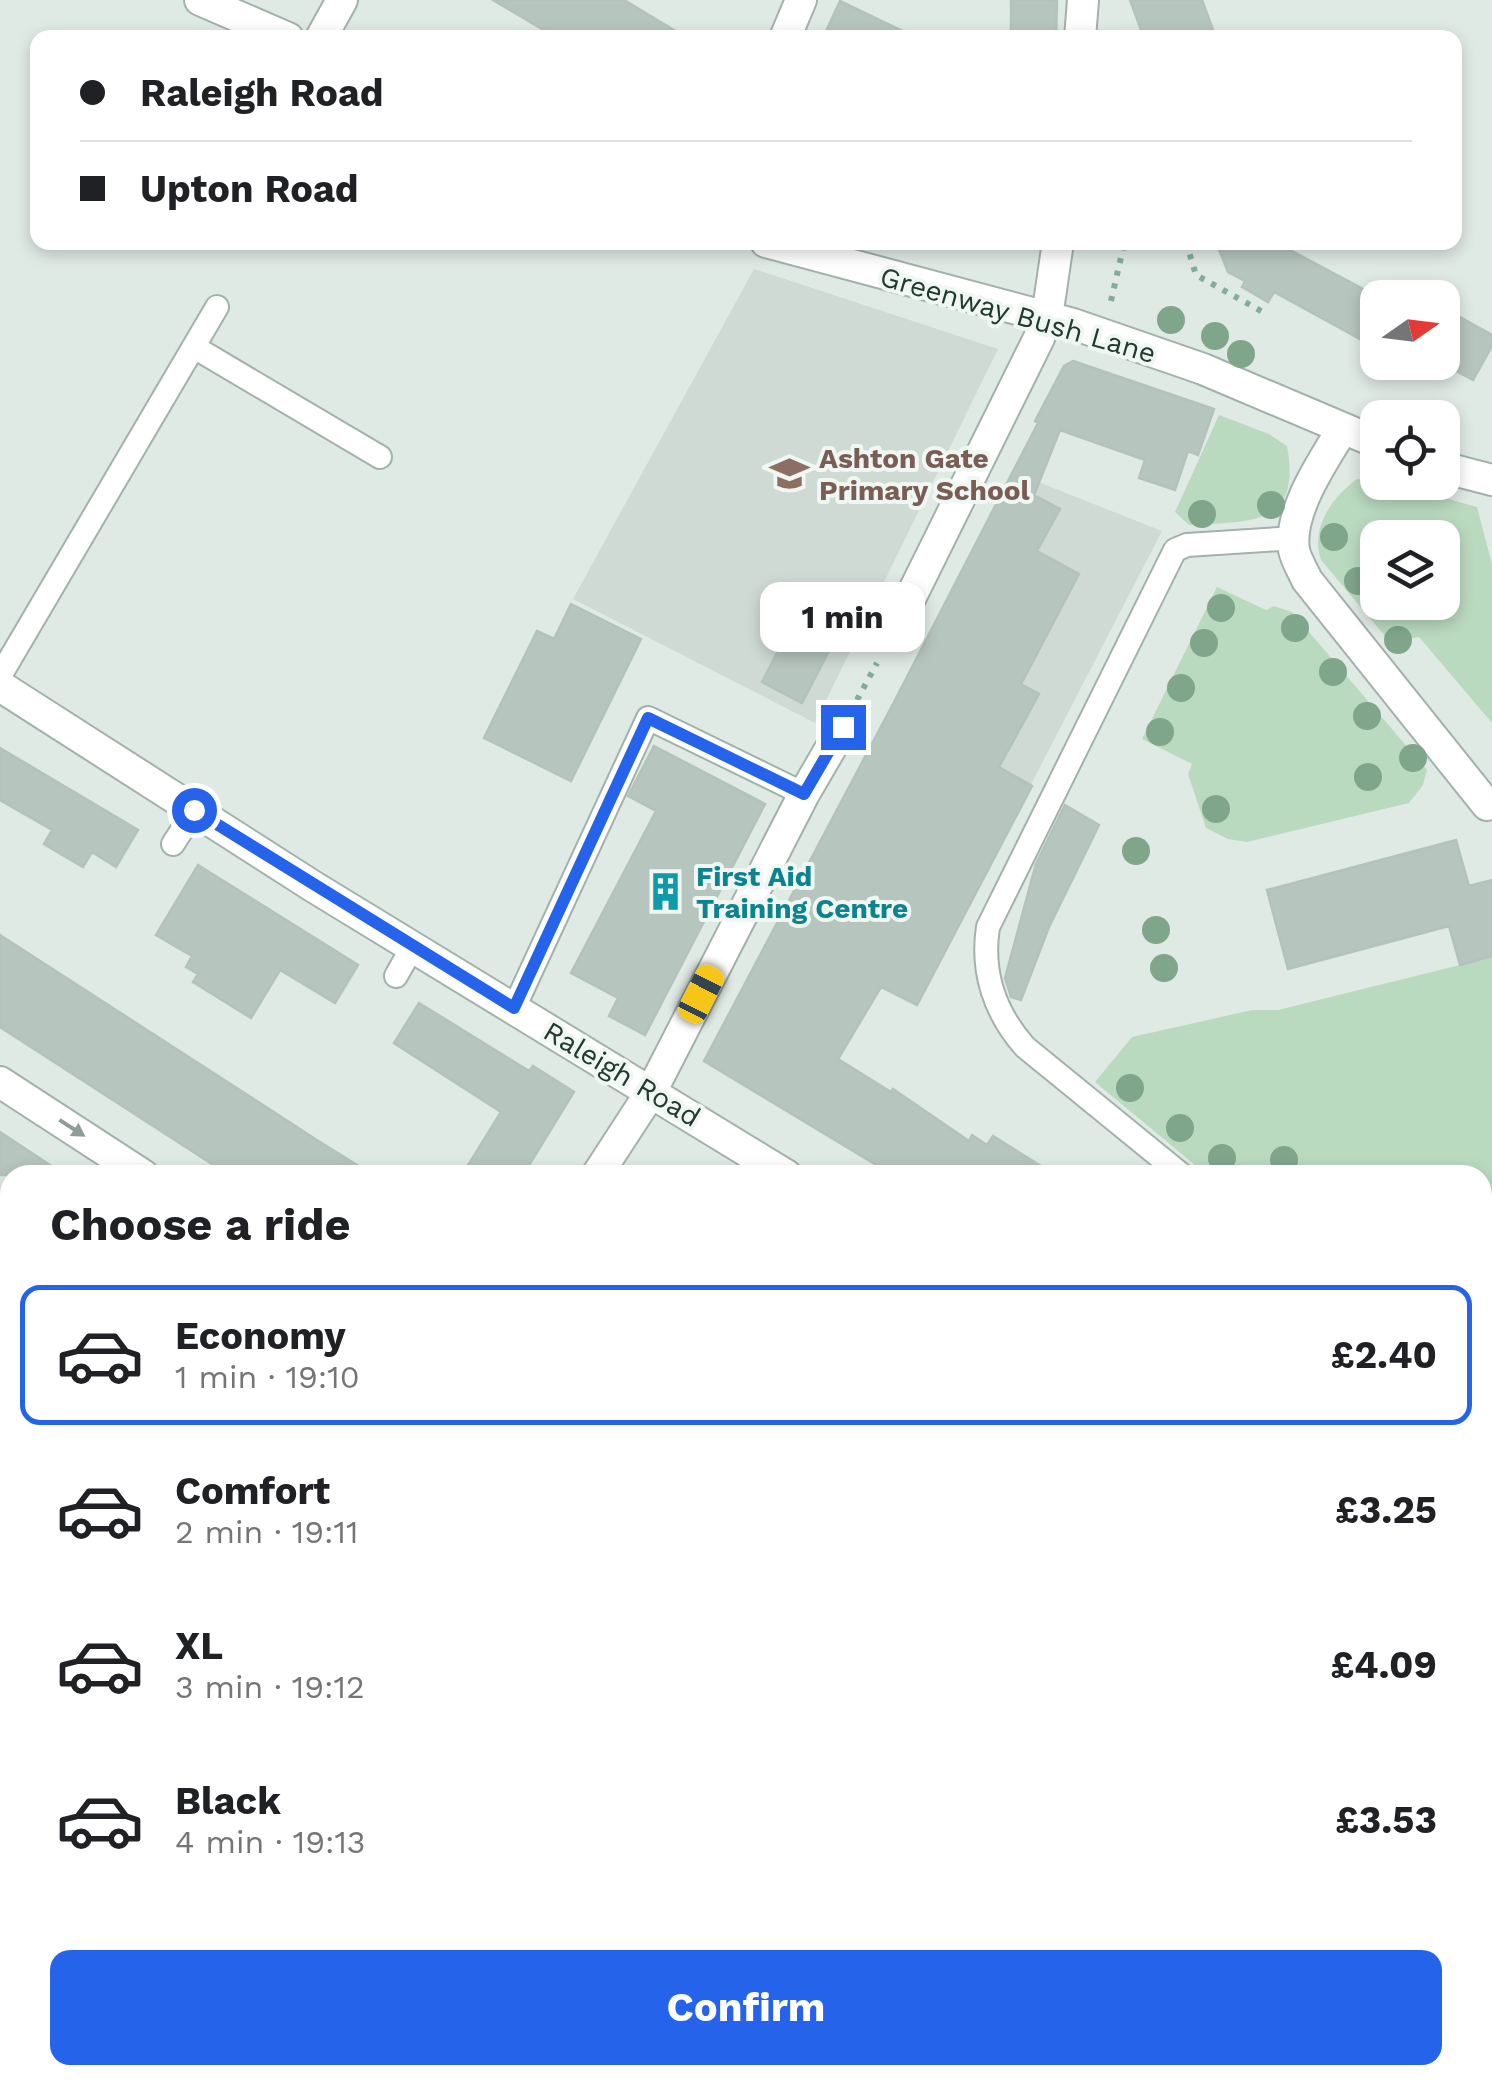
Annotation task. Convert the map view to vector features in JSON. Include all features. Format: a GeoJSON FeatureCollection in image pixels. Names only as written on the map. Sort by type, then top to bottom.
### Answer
{"type":"FeatureCollection","features":[{"type":"Feature","properties":{"kind":"street"},"geometry":{"type":"LineString","coordinates":[[200,0],[269,30]]}},
{"type":"Feature","properties":{"kind":"street"},"geometry":{"type":"LineString","coordinates":[[325,30],[342,0]]}},
{"type":"Feature","properties":{"kind":"street"},"geometry":{"type":"LineString","coordinates":[[1081,30],[1083,0]]}},
{"type":"Feature","properties":{"kind":"street"},"geometry":{"type":"LineString","coordinates":[[787,30],[792,3]]}},
{"type":"Feature","properties":{"kind":"street","name":"Greenway Bush Lane"},"geometry":{"type":"LineString","coordinates":[[796,250],[1047,317],[1203,370],[1360,436]]}},
{"type":"Feature","properties":{"kind":"street"},"geometry":{"type":"LineString","coordinates":[[892,635],[1047,317],[1057,250]]}},
{"type":"Feature","properties":{"kind":"street"},"geometry":{"type":"LineString","coordinates":[[1342,430],[1309,485],[1294,549],[1307,580],[1487,806]]}},
{"type":"Feature","properties":{"kind":"street"},"geometry":{"type":"LineString","coordinates":[[1460,472],[1492,480]]}},
{"type":"Feature","properties":{"kind":"street","name":"Raleigh Road"},"geometry":{"type":"LineString","coordinates":[[0,686],[770,1165]]}},
{"type":"Feature","properties":{"kind":"street"},"geometry":{"type":"LineString","coordinates":[[603,1165],[651,1092],[804,794],[843,727]]}},
{"type":"Feature","properties":{"kind":"street"},"geometry":{"type":"LineString","coordinates":[[0,1082],[128,1165]]}},
{"type":"Feature","properties":{"kind":"lane"},"geometry":{"type":"LineString","coordinates":[[0,676],[217,307]]}},
{"type":"Feature","properties":{"kind":"lane"},"geometry":{"type":"LineString","coordinates":[[194,347],[380,457]]}},
{"type":"Feature","properties":{"kind":"lane"},"geometry":{"type":"LineString","coordinates":[[1170,1165],[1025,1048],[1013,1034],[992,990],[986,965],[988,926],[1175,550],[1187,545],[1295,538]]}},
{"type":"Feature","properties":{"kind":"lane"},"geometry":{"type":"LineString","coordinates":[[514,1008],[648,718],[804,794]]}},
{"type":"Feature","properties":{"kind":"lane"},"geometry":{"type":"LineString","coordinates":[[173,844],[194,810]]}},
{"type":"Feature","properties":{"kind":"lane"},"geometry":{"type":"LineString","coordinates":[[396,976],[413,946]]}},
{"type":"Feature","properties":{"kind":"path"},"geometry":{"type":"LineString","coordinates":[[1098,335],[1116,286],[1123,250]]}},
{"type":"Feature","properties":{"kind":"path"},"geometry":{"type":"LineString","coordinates":[[1188,250],[1196,275],[1263,312]]}},
{"type":"Feature","properties":{"kind":"path"},"geometry":{"type":"LineString","coordinates":[[843,727],[892,635]]}},
{"type":"Feature","properties":{"kind":"shaded area","name":"Ashton Gate Primary School"},"geometry":{"type":"Polygon","coordinates":[[[754,269],[998,349],[815,723],[573,599],[754,269]]]}},
{"type":"Feature","properties":{"kind":"shaded area","name":"Ashton Gate Primary School"},"geometry":{"type":"Polygon","coordinates":[[[1013,472],[1162,531],[917,1005],[831,960],[1013,472]]]}},
{"type":"Feature","properties":{"kind":"green space"},"geometry":{"type":"Polygon","coordinates":[[[1219,415],[1269,434],[1287,446],[1287,492],[1279,506],[1251,520],[1189,525],[1175,512],[1219,415]]]}},
{"type":"Feature","properties":{"kind":"green space"},"geometry":{"type":"Polygon","coordinates":[[[1357,479],[1360,500],[1452,500],[1477,507],[1492,564],[1492,723],[1419,637],[1390,642],[1371,620],[1460,620],[1460,520],[1360,520],[1360,606],[1321,560],[1318,536],[1332,504],[1357,479]]]}},
{"type":"Feature","properties":{"kind":"green space"},"geometry":{"type":"Polygon","coordinates":[[[1217,587],[1266,610],[1274,606],[1292,612],[1427,770],[1423,785],[1409,803],[1247,842],[1228,839],[1206,828],[1188,774],[1192,764],[1142,739],[1217,587]]]}},
{"type":"Feature","properties":{"kind":"green space"},"geometry":{"type":"Polygon","coordinates":[[[1492,957],[1492,1165],[1195,1165],[1095,1082],[1132,1037],[1252,1010],[1278,1010],[1492,957]]]}},
{"type":"Feature","properties":{"kind":"building"},"geometry":{"type":"Polygon","coordinates":[[[493,0],[624,0],[674,30],[544,30],[493,0]]]}},
{"type":"Feature","properties":{"kind":"building"},"geometry":{"type":"Polygon","coordinates":[[[1011,0],[1057,0],[1056,30],[1011,30],[1011,0]]]}},
{"type":"Feature","properties":{"kind":"building"},"geometry":{"type":"Polygon","coordinates":[[[1130,0],[1202,0],[1213,30],[1141,30],[1130,0]]]}},
{"type":"Feature","properties":{"kind":"building"},"geometry":{"type":"Polygon","coordinates":[[[840,1],[900,30],[827,30],[840,1]]]}},
{"type":"Feature","properties":{"kind":"building"},"geometry":{"type":"Polygon","coordinates":[[[1219,250],[1290,250],[1360,287],[1360,339],[1274,292],[1268,302],[1242,287],[1245,281],[1228,272],[1219,250]]]}},
{"type":"Feature","properties":{"kind":"building"},"geometry":{"type":"Polygon","coordinates":[[[1460,317],[1492,335],[1492,346],[1473,380],[1460,373],[1460,317]]]}},
{"type":"Feature","properties":{"kind":"building","name":"Ashton Gate Primary School"},"geometry":{"type":"Polygon","coordinates":[[[1073,361],[1214,409],[1198,455],[1188,451],[1175,490],[1139,478],[1145,460],[1060,430],[1034,495],[1060,509],[1037,551],[1079,574],[1021,684],[1039,694],[999,767],[1032,786],[917,1005],[881,987],[838,1059],[891,1092],[893,1089],[969,1141],[972,1135],[987,1145],[993,1136],[1039,1165],[876,1165],[704,1061],[893,704],[1064,366],[1073,361]]]}},
{"type":"Feature","properties":{"kind":"building"},"geometry":{"type":"Polygon","coordinates":[[[807,595],[847,616],[802,703],[762,682],[807,595]]]}},
{"type":"Feature","properties":{"kind":"building"},"geometry":{"type":"Polygon","coordinates":[[[571,604],[641,639],[571,781],[484,738],[537,631],[554,639],[571,604]]]}},
{"type":"Feature","properties":{"kind":"building","name":"First Aid Training Centre"},"geometry":{"type":"Polygon","coordinates":[[[654,746],[765,804],[645,1035],[609,1016],[618,998],[571,973],[656,811],[628,796],[654,746]]]}},
{"type":"Feature","properties":{"kind":"building"},"geometry":{"type":"Polygon","coordinates":[[[0,748],[138,830],[116,867],[92,852],[83,867],[44,844],[52,830],[0,800],[0,748]]]}},
{"type":"Feature","properties":{"kind":"building"},"geometry":{"type":"Polygon","coordinates":[[[1065,805],[1099,825],[1049,927],[1021,1000],[1011,997],[1005,978],[1036,864],[1065,805]]]}},
{"type":"Feature","properties":{"kind":"building"},"geometry":{"type":"Polygon","coordinates":[[[1456,840],[1469,886],[1492,880],[1492,956],[1460,965],[1449,926],[1288,969],[1267,890],[1456,840]]]}},
{"type":"Feature","properties":{"kind":"building"},"geometry":{"type":"Polygon","coordinates":[[[198,865],[358,965],[335,1003],[280,970],[251,1018],[193,982],[198,974],[186,967],[192,956],[156,935],[198,865]]]}},
{"type":"Feature","properties":{"kind":"building"},"geometry":{"type":"Polygon","coordinates":[[[0,935],[357,1165],[214,1165],[0,1027],[0,935]]]}},
{"type":"Feature","properties":{"kind":"building"},"geometry":{"type":"Polygon","coordinates":[[[419,1003],[529,1071],[533,1066],[574,1092],[529,1165],[468,1165],[501,1112],[394,1043],[419,1003]]]}},
{"type":"Feature","properties":{"kind":"building"},"geometry":{"type":"Polygon","coordinates":[[[0,1132],[50,1165],[0,1165],[0,1132]]]}},
{"type":"Feature","properties":{"kind":"place","name":"Ashton Gate Primary School"},"geometry":{"type":"Point","coordinates":[789,474]}},
{"type":"Feature","properties":{"kind":"place","name":"First Aid Training Centre"},"geometry":{"type":"Point","coordinates":[666,892]}},
{"type":"Feature","properties":{"kind":"route"},"geometry":{"type":"LineString","coordinates":[[194,810],[514,1008],[648,718],[804,794],[843,727]]}}]}
